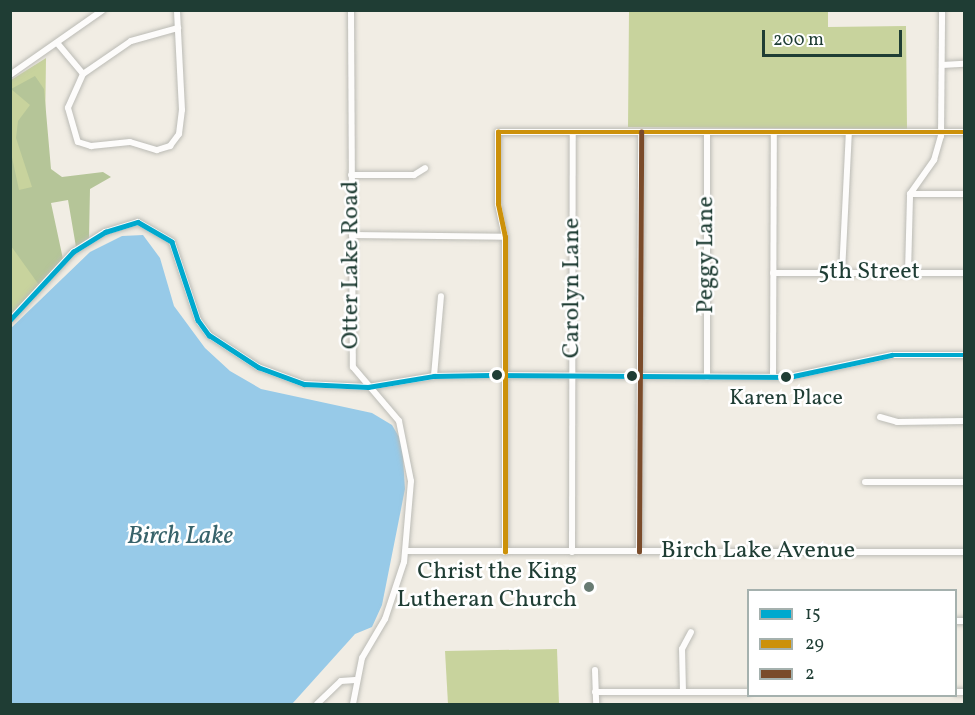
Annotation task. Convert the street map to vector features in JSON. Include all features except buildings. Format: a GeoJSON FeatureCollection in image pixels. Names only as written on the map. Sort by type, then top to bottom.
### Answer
{"type":"FeatureCollection","features":[{"type":"Feature","properties":{"kind":"street"},"geometry":{"type":"LineString","coordinates":[[10,75],[58,44],[103,10]]}},
{"type":"Feature","properties":{"kind":"street"},"geometry":{"type":"LineString","coordinates":[[177,10],[178,28],[180,127],[166,148],[123,141],[90,146],[76,139],[68,105],[83,74],[131,40],[178,28]]}},
{"type":"Feature","properties":{"kind":"street","name":"Otter Lake Road"},"geometry":{"type":"LineString","coordinates":[[351,10],[352,360],[368,387],[389,406],[406,440],[411,481],[407,551],[385,619],[355,680],[353,705]]}},
{"type":"Feature","properties":{"kind":"street"},"geometry":{"type":"LineString","coordinates":[[908,273],[910,194],[934,160],[941,132],[942,10]]}},
{"type":"Feature","properties":{"kind":"street"},"geometry":{"type":"LineString","coordinates":[[58,44],[83,74]]}},
{"type":"Feature","properties":{"kind":"street"},"geometry":{"type":"LineString","coordinates":[[942,65],[964,64]]}},
{"type":"Feature","properties":{"kind":"street"},"geometry":{"type":"LineString","coordinates":[[505,552],[506,237],[498,204],[498,132],[964,132]]}},
{"type":"Feature","properties":{"kind":"street","name":"Carolyn Lane"},"geometry":{"type":"LineString","coordinates":[[572,552],[573,132]]}},
{"type":"Feature","properties":{"kind":"street"},"geometry":{"type":"LineString","coordinates":[[639,552],[641,132]]}},
{"type":"Feature","properties":{"kind":"street","name":"Peggy Lane"},"geometry":{"type":"LineString","coordinates":[[707,132],[707,377]]}},
{"type":"Feature","properties":{"kind":"street"},"geometry":{"type":"LineString","coordinates":[[773,377],[774,132]]}},
{"type":"Feature","properties":{"kind":"street"},"geometry":{"type":"LineString","coordinates":[[842,273],[849,132]]}},
{"type":"Feature","properties":{"kind":"street"},"geometry":{"type":"LineString","coordinates":[[351,175],[414,175],[426,168]]}},
{"type":"Feature","properties":{"kind":"street"},"geometry":{"type":"LineString","coordinates":[[910,194],[964,194]]}},
{"type":"Feature","properties":{"kind":"street"},"geometry":{"type":"LineString","coordinates":[[10,320],[85,244],[124,225],[145,223],[172,242],[198,320],[219,344],[276,376],[314,385],[368,387],[434,376],[773,377],[891,355],[964,355]]}},
{"type":"Feature","properties":{"kind":"street"},"geometry":{"type":"LineString","coordinates":[[352,235],[506,237]]}},
{"type":"Feature","properties":{"kind":"street","name":"5th Street"},"geometry":{"type":"LineString","coordinates":[[773,273],[964,273]]}},
{"type":"Feature","properties":{"kind":"street"},"geometry":{"type":"LineString","coordinates":[[434,376],[441,296]]}},
{"type":"Feature","properties":{"kind":"street"},"geometry":{"type":"LineString","coordinates":[[880,417],[897,422],[964,421]]}},
{"type":"Feature","properties":{"kind":"street"},"geometry":{"type":"LineString","coordinates":[[865,482],[964,482]]}},
{"type":"Feature","properties":{"kind":"street","name":"Birch Lake Avenue"},"geometry":{"type":"LineString","coordinates":[[407,551],[964,552]]}},
{"type":"Feature","properties":{"kind":"street"},"geometry":{"type":"LineString","coordinates":[[682,692],[682,649],[691,632]]}},
{"type":"Feature","properties":{"kind":"street"},"geometry":{"type":"LineString","coordinates":[[595,670],[596,705]]}},
{"type":"Feature","properties":{"kind":"street"},"geometry":{"type":"LineString","coordinates":[[317,705],[342,680],[355,680]]}},
{"type":"Feature","properties":{"kind":"street"},"geometry":{"type":"LineString","coordinates":[[596,692],[747,692]]}},
{"type":"Feature","properties":{"kind":"green space"},"geometry":{"type":"Polygon","coordinates":[[[629,11],[828,11],[828,27],[906,26],[907,129],[628,127],[629,11]]]}},
{"type":"Feature","properties":{"kind":"green space"},"geometry":{"type":"Polygon","coordinates":[[[46,58],[44,206],[57,265],[11,315],[11,80],[46,58]]]}},
{"type":"Feature","properties":{"kind":"green space"},"geometry":{"type":"Polygon","coordinates":[[[35,76],[44,89],[51,169],[62,177],[103,172],[111,177],[90,189],[89,238],[76,247],[68,200],[51,203],[63,259],[39,285],[11,246],[10,148],[19,190],[32,187],[16,138],[18,121],[30,105],[11,89],[35,76]]]}},
{"type":"Feature","properties":{"kind":"green space"},"geometry":{"type":"Polygon","coordinates":[[[557,649],[559,704],[448,704],[445,651],[557,649]]]}},
{"type":"Feature","properties":{"kind":"water","name":"Birch Lake"},"geometry":{"type":"Polygon","coordinates":[[[143,235],[160,258],[174,306],[205,348],[230,371],[261,389],[372,413],[392,425],[402,442],[405,489],[382,605],[372,627],[355,634],[292,704],[11,704],[10,329],[90,252],[122,236],[143,235]]]}},
{"type":"Feature","properties":{"kind":"transit line","name":"29"},"geometry":{"type":"LineString","coordinates":[[505,552],[505,237],[498,204],[498,132],[964,132]]}},
{"type":"Feature","properties":{"kind":"transit line","name":"2"},"geometry":{"type":"LineString","coordinates":[[639,552],[641,132]]}},
{"type":"Feature","properties":{"kind":"transit line","name":"15"},"geometry":{"type":"LineString","coordinates":[[10,320],[73,252],[105,232],[138,222],[172,242],[198,320],[209,335],[258,367],[304,384],[368,387],[434,376],[490,375],[789,377],[892,355],[964,355]]}},
{"type":"Feature","properties":{"kind":"place","name":"Karen Place"},"geometry":{"type":"Point","coordinates":[786,377]}},
{"type":"Feature","properties":{"kind":"place","name":"Christ the King Lutheran Church"},"geometry":{"type":"Point","coordinates":[589,587]}}]}
